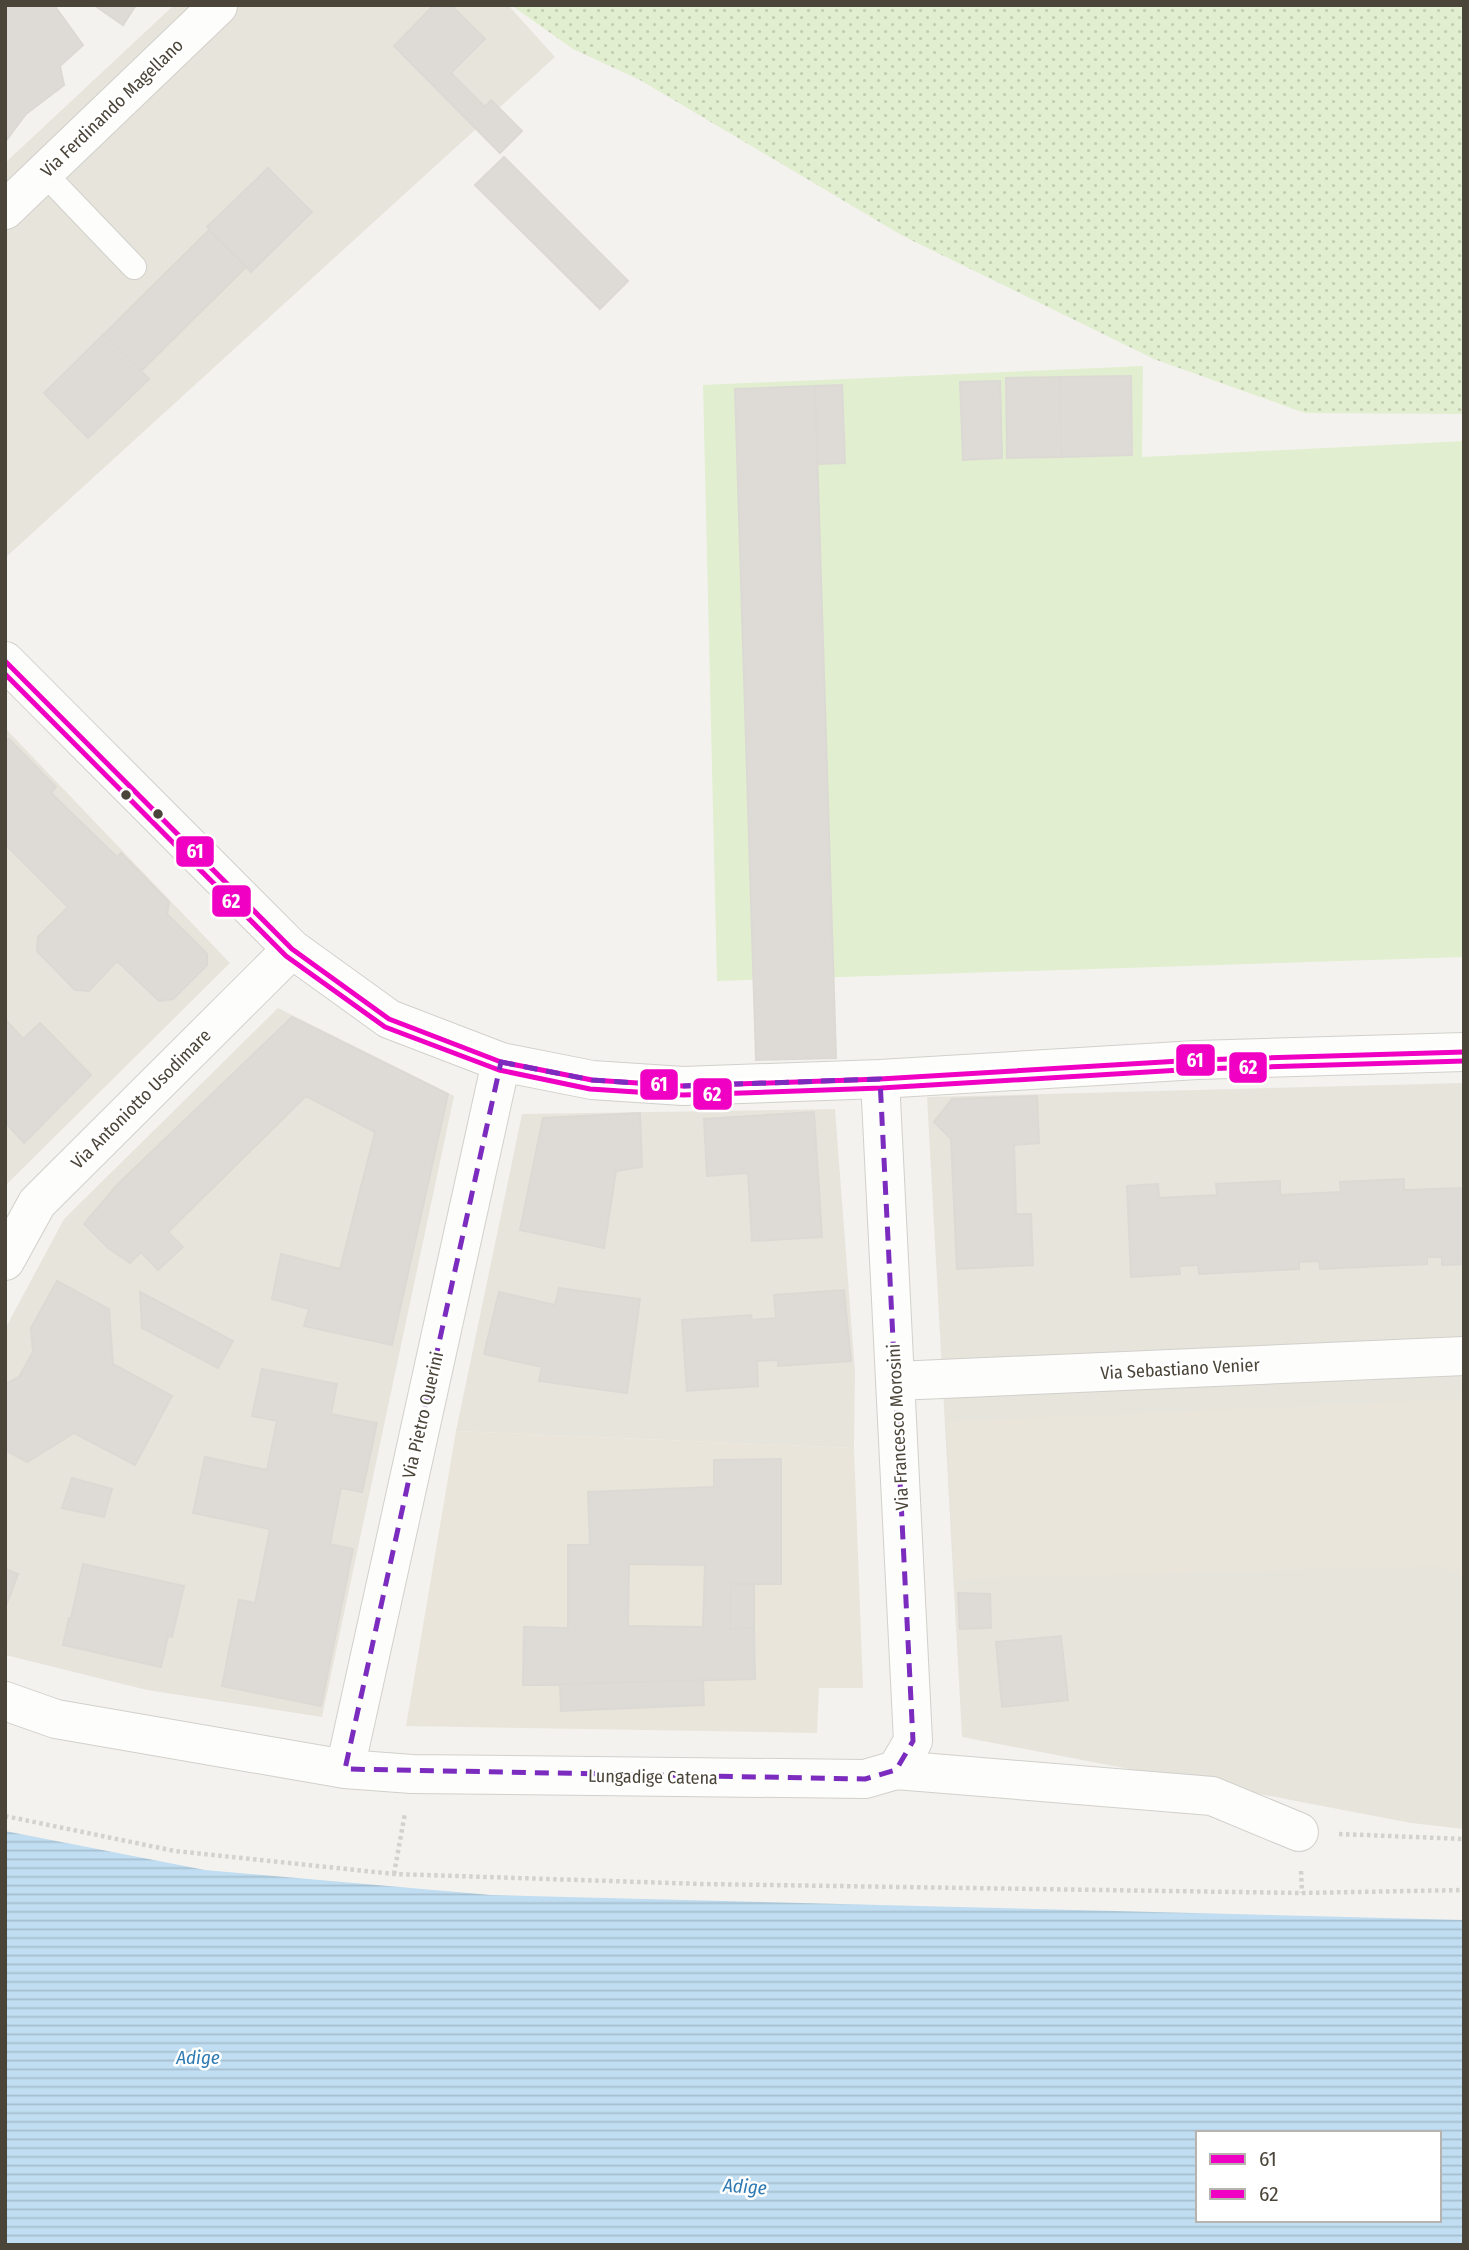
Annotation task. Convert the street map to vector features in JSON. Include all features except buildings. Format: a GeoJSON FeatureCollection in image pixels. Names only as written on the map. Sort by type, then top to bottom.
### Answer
{"type":"FeatureCollection","features":[{"type":"Feature","properties":{"kind":"street","name":"Via Ferdinando Magellano"},"geometry":{"type":"LineString","coordinates":[[5,210],[218,6]]}},
{"type":"Feature","properties":{"kind":"street"},"geometry":{"type":"LineString","coordinates":[[5,661],[292,949],[389,1019],[501,1062],[592,1080],[683,1086],[880,1079],[1197,1060],[1464,1052]]}},
{"type":"Feature","properties":{"kind":"street","name":"Via Antoniotto Usodimare"},"geometry":{"type":"LineString","coordinates":[[5,1261],[37,1203],[292,949]]}},
{"type":"Feature","properties":{"kind":"street","name":"Via Pietro Querini"},"geometry":{"type":"LineString","coordinates":[[345,1769],[501,1062]]}},
{"type":"Feature","properties":{"kind":"street","name":"Via Francesco Morosini"},"geometry":{"type":"LineString","coordinates":[[880,1079],[913,1741],[896,1770]]}},
{"type":"Feature","properties":{"kind":"street","name":"Via Sebastiano Venier"},"geometry":{"type":"LineString","coordinates":[[896,1381],[1464,1356]]}},
{"type":"Feature","properties":{"kind":"street","name":"Lungadige Catena"},"geometry":{"type":"LineString","coordinates":[[5,1701],[56,1719],[345,1769],[412,1774],[865,1779],[896,1770],[1212,1796],[1299,1832]]}},
{"type":"Feature","properties":{"kind":"lane"},"geometry":{"type":"LineString","coordinates":[[44,173],[134,267]]}},
{"type":"Feature","properties":{"kind":"path"},"geometry":{"type":"LineString","coordinates":[[394,1874],[405,1812]]}},
{"type":"Feature","properties":{"kind":"path"},"geometry":{"type":"LineString","coordinates":[[5,1816],[174,1851],[394,1874],[702,1884],[1302,1893],[1464,1890]]}},
{"type":"Feature","properties":{"kind":"path"},"geometry":{"type":"LineString","coordinates":[[1299,1832],[1464,1839]]}},
{"type":"Feature","properties":{"kind":"highlighted area"},"geometry":{"type":"Polygon","coordinates":[[[501,1062],[592,1080],[683,1086],[880,1079],[913,1741],[896,1770],[865,1779],[345,1769],[501,1062]]]}},
{"type":"Feature","properties":{"kind":"shaded area"},"geometry":{"type":"Polygon","coordinates":[[[174,5],[508,5],[555,57],[5,558],[5,163],[174,5]]]}},
{"type":"Feature","properties":{"kind":"shaded area"},"geometry":{"type":"Polygon","coordinates":[[[5,728],[230,963],[5,1186],[5,728]]]}},
{"type":"Feature","properties":{"kind":"shaded area"},"geometry":{"type":"Polygon","coordinates":[[[278,1008],[454,1096],[322,1717],[147,1690],[5,1655],[5,1329],[64,1219],[278,1008]]]}},
{"type":"Feature","properties":{"kind":"shaded area"},"geometry":{"type":"Polygon","coordinates":[[[1464,1083],[1464,1829],[1411,1823],[962,1737],[927,1097],[1464,1083]]]}},
{"type":"Feature","properties":{"kind":"shaded area"},"geometry":{"type":"Polygon","coordinates":[[[835,1109],[855,1372],[854,1448],[456,1431],[522,1114],[835,1109]]]}},
{"type":"Feature","properties":{"kind":"shaded area"},"geometry":{"type":"Polygon","coordinates":[[[1464,1399],[1464,1577],[1441,1566],[955,1579],[947,1422],[1464,1399]]]}},
{"type":"Feature","properties":{"kind":"shaded area"},"geometry":{"type":"Polygon","coordinates":[[[456,1431],[854,1448],[863,1688],[819,1688],[817,1733],[406,1726],[456,1431]]]}},
{"type":"Feature","properties":{"kind":"green space"},"geometry":{"type":"Polygon","coordinates":[[[511,5],[1464,5],[1464,414],[1305,413],[1154,359],[903,236],[640,80],[573,49],[511,5]]]}},
{"type":"Feature","properties":{"kind":"green space"},"geometry":{"type":"Polygon","coordinates":[[[1143,366],[1142,457],[1464,441],[1464,957],[717,981],[703,385],[1143,366]]]}},
{"type":"Feature","properties":{"kind":"water","name":"Adige"},"geometry":{"type":"Polygon","coordinates":[[[5,1831],[205,1870],[491,1895],[1464,1920],[1464,2245],[5,2245],[5,1831]]]}},
{"type":"Feature","properties":{"kind":"transit line","name":"61"},"geometry":{"type":"LineString","coordinates":[[5,661],[292,949],[389,1019],[501,1062],[592,1080],[683,1086],[880,1079],[1197,1060],[1464,1052]]}},
{"type":"Feature","properties":{"kind":"transit line","name":"62"},"geometry":{"type":"LineString","coordinates":[[5,674],[286,956],[385,1027],[499,1070],[590,1089],[683,1095],[881,1088],[1197,1069],[1464,1061]]}}]}
